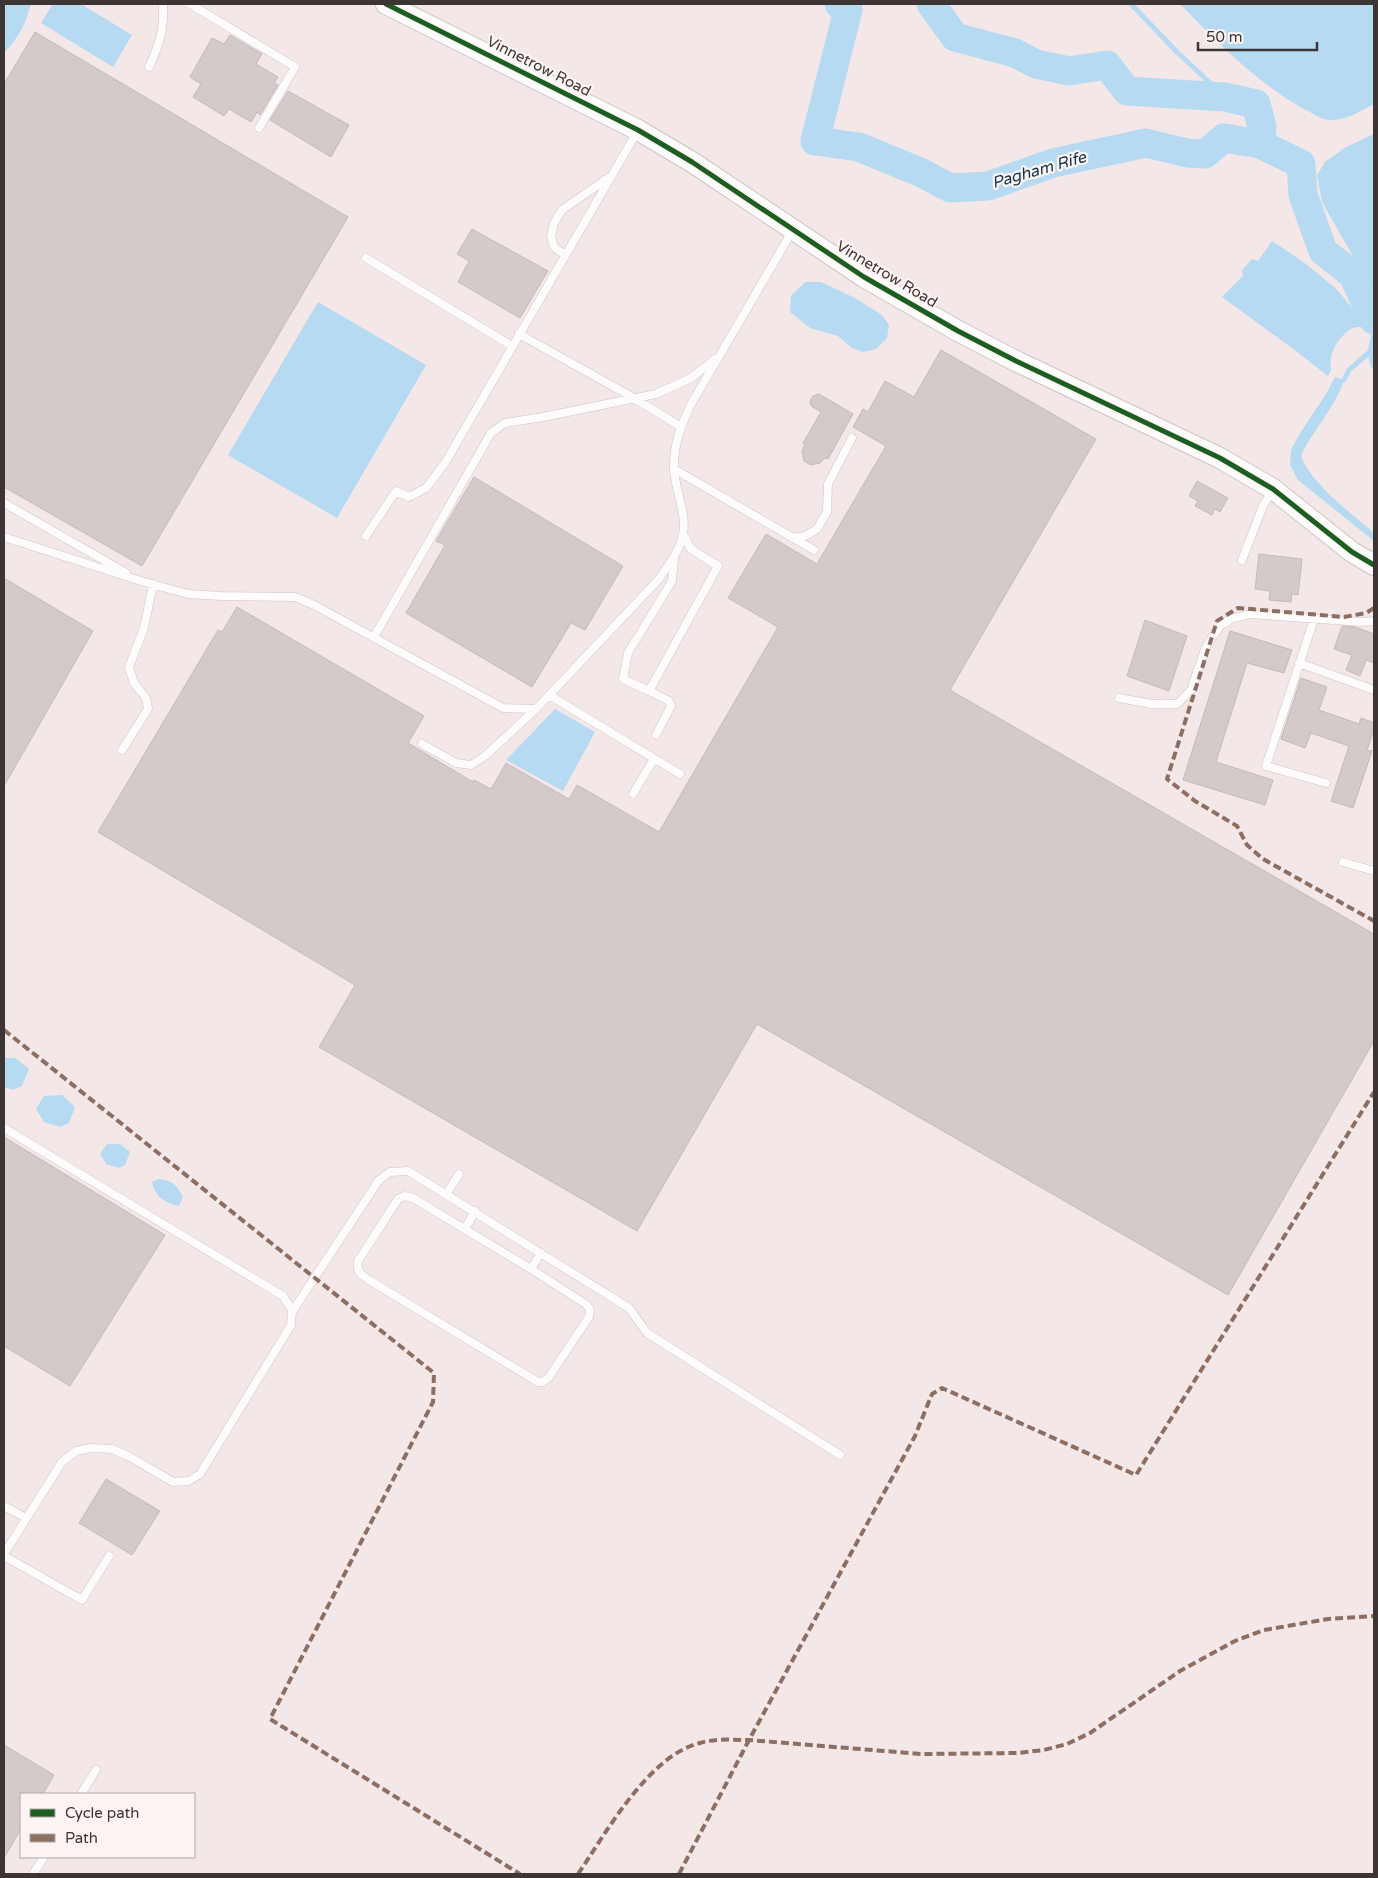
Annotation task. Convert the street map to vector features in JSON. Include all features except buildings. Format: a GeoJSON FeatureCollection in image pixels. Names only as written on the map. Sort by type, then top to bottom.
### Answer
{"type":"FeatureCollection","features":[{"type":"Feature","properties":{"kind":"street","name":"Vinnetrow Road"},"geometry":{"type":"LineString","coordinates":[[390,5],[638,130],[692,162],[864,277],[958,331],[1016,361],[1220,458],[1273,489],[1352,552],[1374,565]]}},
{"type":"Feature","properties":{"kind":"lane"},"geometry":{"type":"LineString","coordinates":[[149,67],[160,42],[164,19],[163,4]]}},
{"type":"Feature","properties":{"kind":"lane"},"geometry":{"type":"LineString","coordinates":[[190,4],[295,67],[259,128]]}},
{"type":"Feature","properties":{"kind":"lane"},"geometry":{"type":"LineString","coordinates":[[366,536],[396,491],[409,497],[426,488],[445,462],[638,130]]}},
{"type":"Feature","properties":{"kind":"lane"},"geometry":{"type":"LineString","coordinates":[[564,255],[554,247],[551,237],[554,223],[562,210],[610,177]]}},
{"type":"Feature","properties":{"kind":"lane"},"geometry":{"type":"LineString","coordinates":[[649,691],[718,566],[691,549],[683,534],[682,515],[674,469],[677,436],[690,406],[793,230]]}},
{"type":"Feature","properties":{"kind":"lane"},"geometry":{"type":"LineString","coordinates":[[366,258],[512,346]]}},
{"type":"Feature","properties":{"kind":"lane"},"geometry":{"type":"LineString","coordinates":[[519,334],[634,398],[681,427]]}},
{"type":"Feature","properties":{"kind":"lane"},"geometry":{"type":"LineString","coordinates":[[374,637],[491,433],[505,423],[656,394],[691,378],[719,356]]}},
{"type":"Feature","properties":{"kind":"lane"},"geometry":{"type":"LineString","coordinates":[[793,538],[804,536],[818,529],[827,512],[828,484],[852,438]]}},
{"type":"Feature","properties":{"kind":"lane"},"geometry":{"type":"LineString","coordinates":[[674,469],[814,550]]}},
{"type":"Feature","properties":{"kind":"lane"},"geometry":{"type":"LineString","coordinates":[[1242,560],[1263,506],[1273,489]]}},
{"type":"Feature","properties":{"kind":"lane"},"geometry":{"type":"LineString","coordinates":[[4,503],[141,581]]}},
{"type":"Feature","properties":{"kind":"lane"},"geometry":{"type":"LineString","coordinates":[[422,744],[456,763],[471,765],[485,756],[536,709],[659,578],[674,555],[683,534]]}},
{"type":"Feature","properties":{"kind":"lane"},"geometry":{"type":"LineString","coordinates":[[4,537],[188,594],[295,598],[314,604],[503,708],[536,709]]}},
{"type":"Feature","properties":{"kind":"lane"},"geometry":{"type":"LineString","coordinates":[[656,735],[672,706],[669,701],[623,679],[628,654],[672,581],[674,555]]}},
{"type":"Feature","properties":{"kind":"lane"},"geometry":{"type":"LineString","coordinates":[[122,750],[148,709],[146,698],[134,683],[130,667],[144,628],[152,584]]}},
{"type":"Feature","properties":{"kind":"lane"},"geometry":{"type":"LineString","coordinates":[[1118,698],[1152,704],[1177,704],[1191,690],[1205,649],[1213,636],[1221,625],[1232,619],[1250,614],[1362,622],[1374,621]]}},
{"type":"Feature","properties":{"kind":"lane"},"geometry":{"type":"LineString","coordinates":[[1314,619],[1266,766],[1326,784]]}},
{"type":"Feature","properties":{"kind":"lane"},"geometry":{"type":"LineString","coordinates":[[1299,664],[1374,690]]}},
{"type":"Feature","properties":{"kind":"lane"},"geometry":{"type":"LineString","coordinates":[[549,694],[680,774]]}},
{"type":"Feature","properties":{"kind":"lane"},"geometry":{"type":"LineString","coordinates":[[633,794],[654,759]]}},
{"type":"Feature","properties":{"kind":"lane"},"geometry":{"type":"LineString","coordinates":[[1343,862],[1374,871]]}},
{"type":"Feature","properties":{"kind":"lane"},"geometry":{"type":"LineString","coordinates":[[4,1128],[283,1296],[292,1312]]}},
{"type":"Feature","properties":{"kind":"lane"},"geometry":{"type":"LineString","coordinates":[[109,1556],[82,1600],[4,1555],[62,1462],[76,1451],[91,1448],[112,1450],[130,1457],[173,1482],[189,1481],[200,1474],[291,1325],[292,1312],[379,1180],[384,1175],[395,1170],[408,1171],[447,1193],[629,1308],[647,1334],[840,1455]]}},
{"type":"Feature","properties":{"kind":"lane"},"geometry":{"type":"LineString","coordinates":[[447,1193],[459,1174]]}},
{"type":"Feature","properties":{"kind":"lane"},"geometry":{"type":"LineString","coordinates":[[402,1197],[413,1198],[531,1269],[587,1305],[590,1310],[589,1317],[550,1377],[544,1382],[538,1382],[365,1278],[358,1271],[358,1261],[396,1203],[402,1197]]}},
{"type":"Feature","properties":{"kind":"lane"},"geometry":{"type":"LineString","coordinates":[[465,1229],[475,1211]]}},
{"type":"Feature","properties":{"kind":"lane"},"geometry":{"type":"LineString","coordinates":[[531,1269],[541,1253]]}},
{"type":"Feature","properties":{"kind":"lane"},"geometry":{"type":"LineString","coordinates":[[4,1506],[26,1518]]}},
{"type":"Feature","properties":{"kind":"lane"},"geometry":{"type":"LineString","coordinates":[[82,1793],[96,1770]]}},
{"type":"Feature","properties":{"kind":"lane"},"geometry":{"type":"LineString","coordinates":[[33,1874],[43,1858]]}},
{"type":"Feature","properties":{"kind":"water"},"geometry":{"type":"Polygon","coordinates":[[[4,4],[31,4],[21,30],[4,53],[4,4]]]}},
{"type":"Feature","properties":{"kind":"water"},"geometry":{"type":"Polygon","coordinates":[[[53,4],[81,4],[132,35],[113,67],[41,23],[53,4]]]}},
{"type":"Feature","properties":{"kind":"water"},"geometry":{"type":"Polygon","coordinates":[[[1180,4],[1374,4],[1374,104],[1354,115],[1337,120],[1324,119],[1315,115],[1288,100],[1239,62],[1180,4]]]}},
{"type":"Feature","properties":{"kind":"water"},"geometry":{"type":"Polygon","coordinates":[[[1374,134],[1374,293],[1322,202],[1317,175],[1325,162],[1346,147],[1374,134]]]}},
{"type":"Feature","properties":{"kind":"water"},"geometry":{"type":"Polygon","coordinates":[[[1272,241],[1305,263],[1328,282],[1362,316],[1369,309],[1374,320],[1374,328],[1354,327],[1340,339],[1332,353],[1330,360],[1331,370],[1328,376],[1222,297],[1243,276],[1242,270],[1252,259],[1258,261],[1272,241]]]}},
{"type":"Feature","properties":{"kind":"water"},"geometry":{"type":"Polygon","coordinates":[[[805,282],[821,282],[855,298],[882,315],[889,325],[887,338],[876,349],[863,352],[852,348],[838,336],[810,328],[790,312],[791,296],[805,282]]]}},
{"type":"Feature","properties":{"kind":"water"},"geometry":{"type":"Polygon","coordinates":[[[318,302],[426,365],[337,518],[228,455],[318,302]]]}},
{"type":"Feature","properties":{"kind":"water"},"geometry":{"type":"Polygon","coordinates":[[[1335,377],[1344,380],[1340,391],[1301,456],[1306,467],[1323,488],[1374,533],[1374,541],[1298,480],[1290,465],[1291,450],[1335,377]]]}},
{"type":"Feature","properties":{"kind":"water"},"geometry":{"type":"Polygon","coordinates":[[[555,709],[595,732],[563,791],[506,760],[555,709]]]}},
{"type":"Feature","properties":{"kind":"water"},"geometry":{"type":"Polygon","coordinates":[[[4,1058],[15,1058],[29,1069],[22,1086],[13,1090],[4,1087],[4,1058]]]}},
{"type":"Feature","properties":{"kind":"water"},"geometry":{"type":"Polygon","coordinates":[[[62,1095],[75,1107],[69,1123],[60,1127],[44,1122],[36,1109],[44,1096],[62,1095]]]}},
{"type":"Feature","properties":{"kind":"water"},"geometry":{"type":"Polygon","coordinates":[[[107,1144],[120,1144],[130,1152],[125,1165],[119,1168],[106,1164],[100,1154],[107,1144]]]}},
{"type":"Feature","properties":{"kind":"water"},"geometry":{"type":"Polygon","coordinates":[[[159,1179],[171,1182],[178,1189],[183,1197],[179,1206],[165,1201],[158,1195],[152,1182],[159,1179]]]}},
{"type":"Feature","properties":{"kind":"waterway","name":"Pagham Rife"},"geometry":{"type":"LineString","coordinates":[[839,4],[848,10],[815,141],[859,147],[922,173],[950,188],[988,186],[1053,163],[1146,143],[1187,153],[1205,154],[1224,138],[1260,144]]}},
{"type":"Feature","properties":{"kind":"waterway","name":"Pagham Rife"},"geometry":{"type":"LineString","coordinates":[[931,4],[955,37],[1015,53],[1036,64],[1069,71],[1107,65],[1127,91],[1225,97],[1256,104],[1262,127],[1260,144],[1301,164],[1303,195],[1323,251],[1353,275],[1374,320]]}},
{"type":"Feature","properties":{"kind":"waterway"},"geometry":{"type":"LineString","coordinates":[[1131,4],[1177,52],[1225,97]]}},
{"type":"Feature","properties":{"kind":"waterway"},"geometry":{"type":"LineString","coordinates":[[1374,335],[1371,351],[1374,367]]}},
{"type":"Feature","properties":{"kind":"waterway"},"geometry":{"type":"LineString","coordinates":[[1344,380],[1349,370],[1371,351]]}},
{"type":"Feature","properties":{"kind":"marked path"},"geometry":{"type":"LineString","coordinates":[[1374,608],[1366,613],[1344,617],[1238,608],[1217,621],[1167,779],[1195,801],[1237,826],[1247,845],[1263,859],[1374,921]]}},
{"type":"Feature","properties":{"kind":"marked path"},"geometry":{"type":"LineString","coordinates":[[4,1030],[434,1373],[433,1402],[270,1719],[520,1874]]}},
{"type":"Feature","properties":{"kind":"marked path"},"geometry":{"type":"LineString","coordinates":[[679,1874],[749,1740],[915,1436],[932,1394],[942,1388],[1136,1475],[1374,1092]]}},
{"type":"Feature","properties":{"kind":"marked path"},"geometry":{"type":"LineString","coordinates":[[578,1874],[615,1818],[646,1779],[681,1750],[706,1741],[749,1740],[921,1754],[1018,1753],[1044,1750],[1067,1744],[1090,1733],[1180,1671],[1235,1641],[1264,1630],[1328,1619],[1374,1616]]}},
{"type":"Feature","properties":{"kind":"cycle path"},"geometry":{"type":"LineString","coordinates":[[386,4],[638,130],[692,162],[864,277],[958,331],[1016,361],[1220,458],[1273,489],[1352,552],[1374,565]]}}]}
